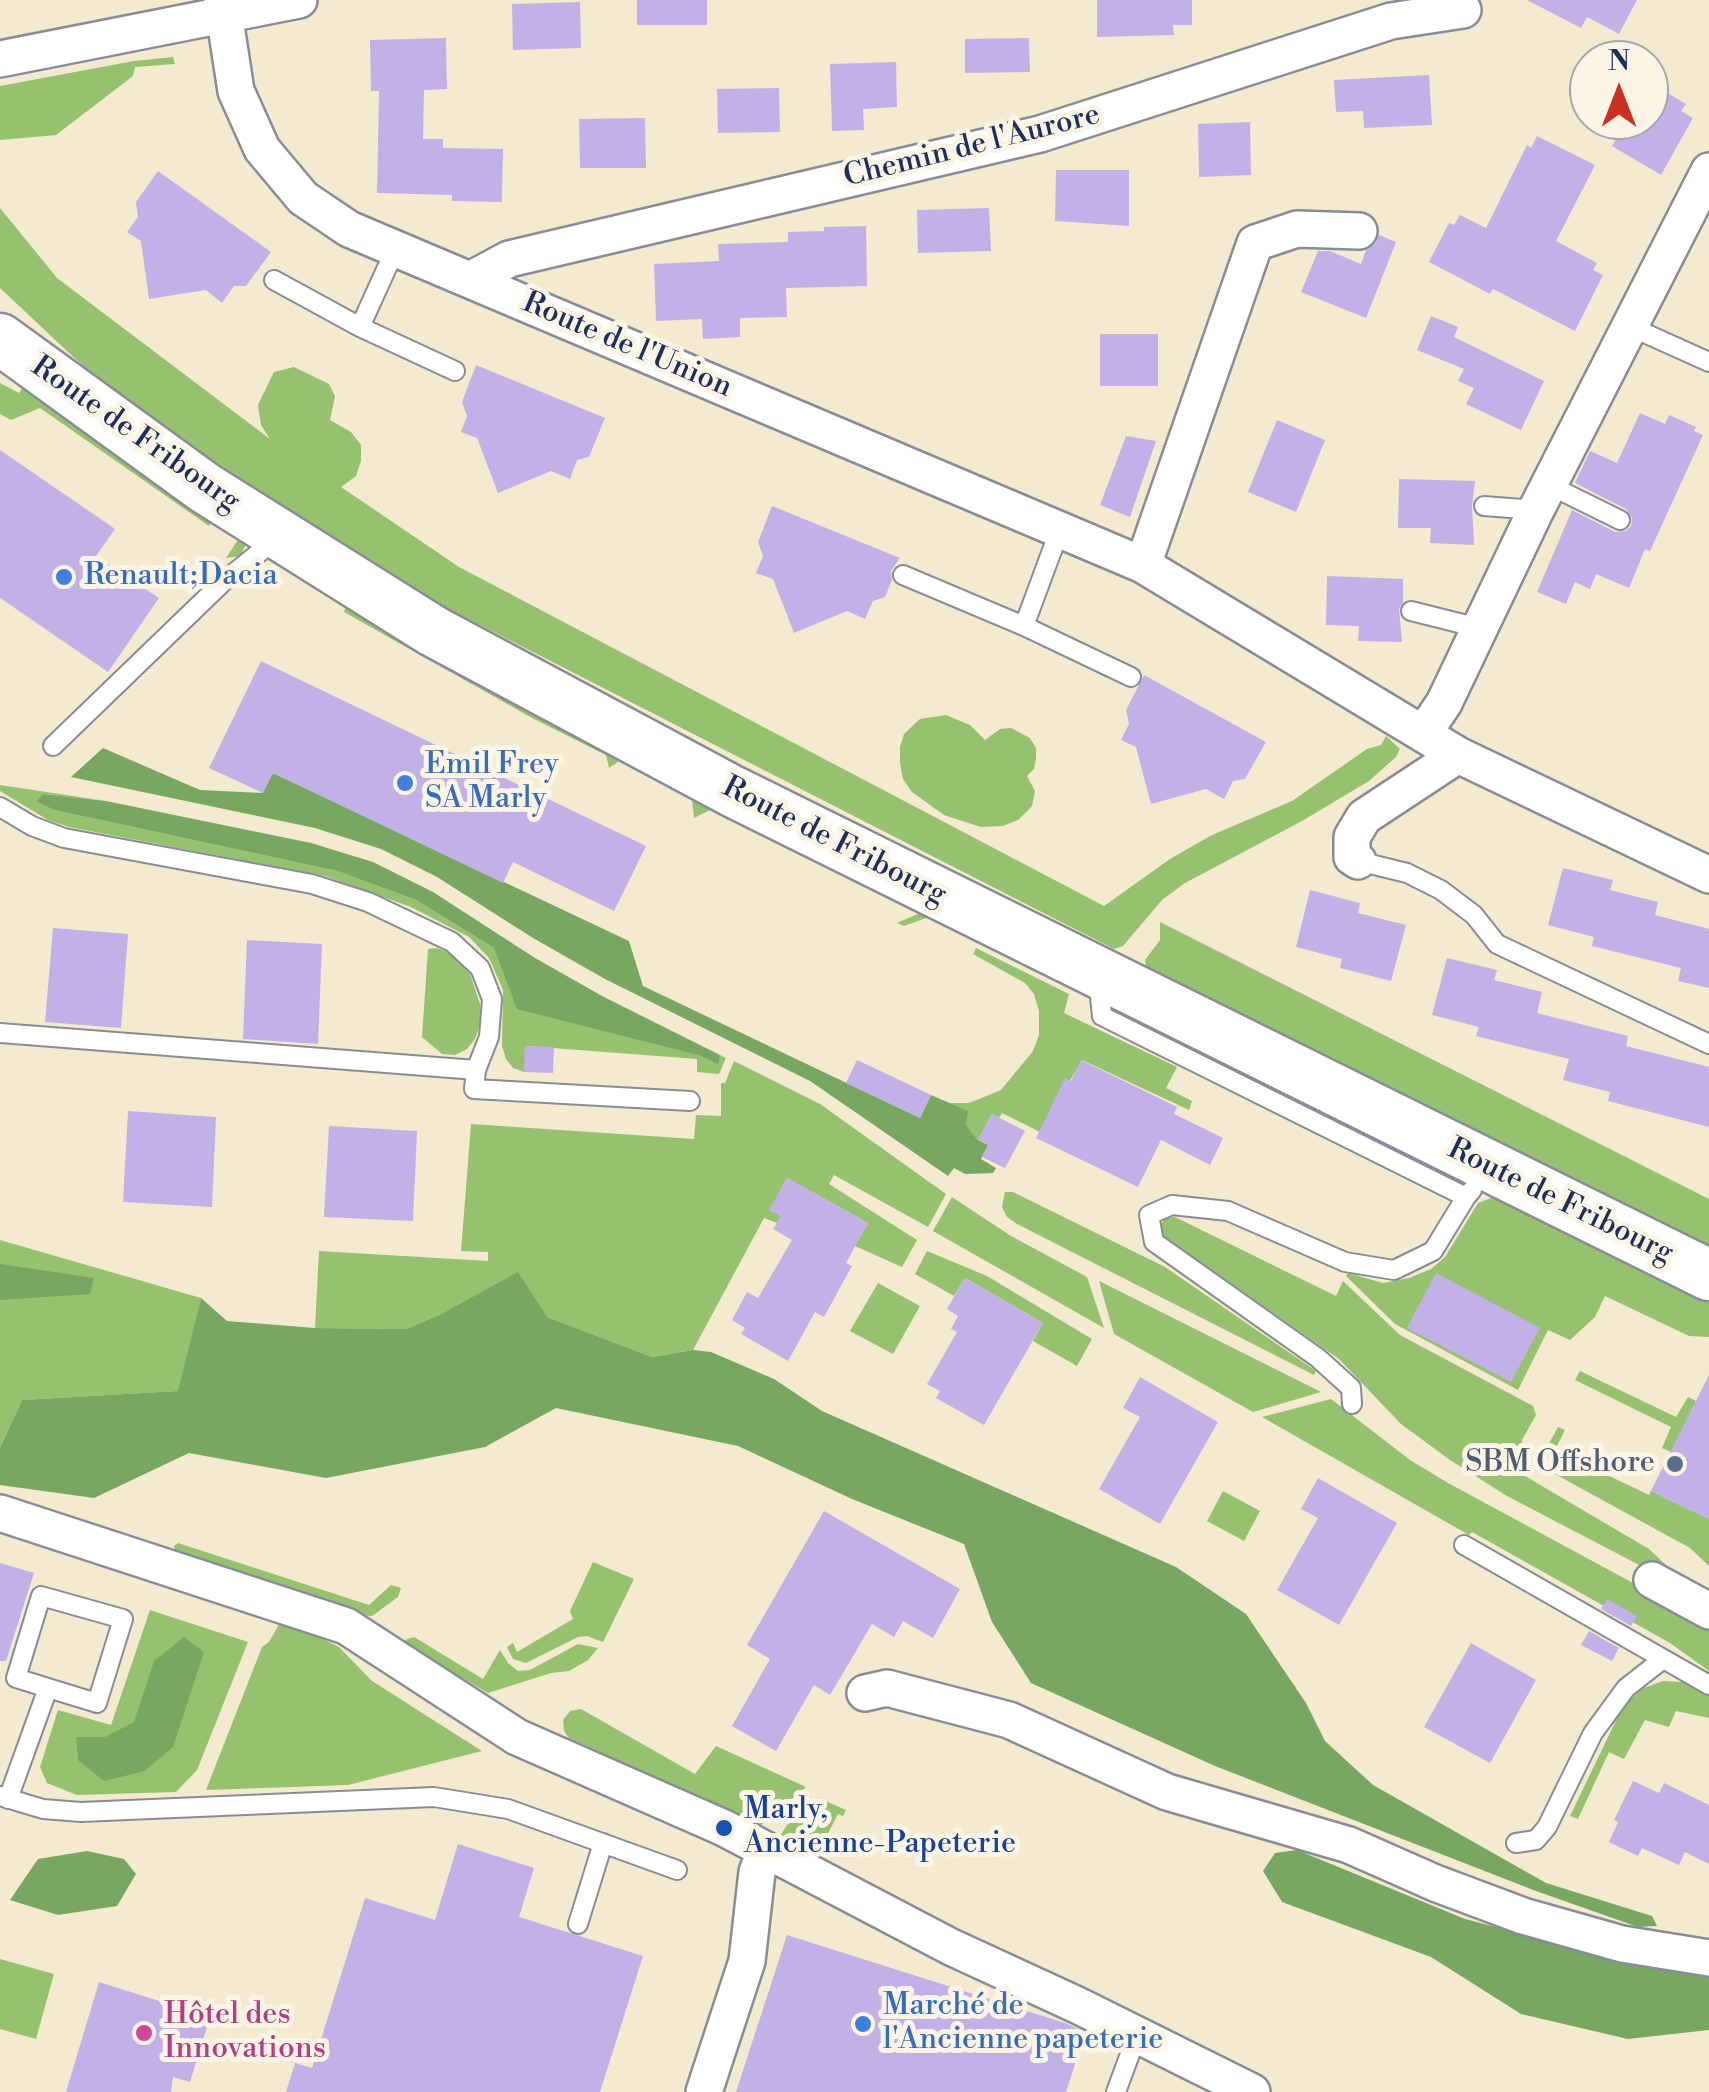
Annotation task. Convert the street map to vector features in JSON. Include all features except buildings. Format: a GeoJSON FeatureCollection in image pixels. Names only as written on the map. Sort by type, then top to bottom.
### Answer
{"type":"FeatureCollection","features":[{"type":"Feature","properties":{"kind":"main road","name":"Route de Fribourg"},"geometry":{"type":"LineString","coordinates":[[0,339],[205,488],[450,640],[732,791],[1097,972],[1478,1182],[1709,1275]]}},
{"type":"Feature","properties":{"kind":"street"},"geometry":{"type":"LineString","coordinates":[[0,59],[224,8],[300,0]]}},
{"type":"Feature","properties":{"kind":"street","name":"Chemin de l'Aurore"},"geometry":{"type":"LineString","coordinates":[[470,280],[509,259],[1040,134],[1391,21],[1464,5]]}},
{"type":"Feature","properties":{"kind":"street","name":"Route de l'Union"},"geometry":{"type":"LineString","coordinates":[[224,8],[236,91],[262,149],[303,198],[349,229],[1143,565],[1458,754],[1709,875]]}},
{"type":"Feature","properties":{"kind":"street"},"geometry":{"type":"LineString","coordinates":[[1423,734],[1444,703],[1629,326],[1696,224],[1709,171]]}},
{"type":"Feature","properties":{"kind":"street"},"geometry":{"type":"LineString","coordinates":[[1143,565],[1255,243],[1297,229],[1359,231]]}},
{"type":"Feature","properties":{"kind":"street"},"geometry":{"type":"LineString","coordinates":[[1358,862],[1352,857],[1352,837],[1364,817],[1458,754]]}},
{"type":"Feature","properties":{"kind":"street"},"geometry":{"type":"LineString","coordinates":[[0,1514],[346,1626],[517,1737],[724,1828],[952,1947],[1252,2092]]}},
{"type":"Feature","properties":{"kind":"street"},"geometry":{"type":"LineString","coordinates":[[1652,1580],[1709,1611]]}},
{"type":"Feature","properties":{"kind":"street"},"geometry":{"type":"LineString","coordinates":[[865,1693],[887,1688],[1009,1720],[1167,1792],[1349,1845],[1523,1916],[1622,1944],[1709,1958]]}},
{"type":"Feature","properties":{"kind":"street"},"geometry":{"type":"LineString","coordinates":[[704,2092],[747,1961],[757,1872],[766,1851]]}},
{"type":"Feature","properties":{"kind":"lane"},"geometry":{"type":"LineString","coordinates":[[360,327],[396,250]]}},
{"type":"Feature","properties":{"kind":"lane"},"geometry":{"type":"LineString","coordinates":[[274,280],[360,327],[455,371]]}},
{"type":"Feature","properties":{"kind":"lane"},"geometry":{"type":"LineString","coordinates":[[1629,326],[1709,362]]}},
{"type":"Feature","properties":{"kind":"lane"},"geometry":{"type":"LineString","coordinates":[[1484,506],[1542,497],[1620,520]]}},
{"type":"Feature","properties":{"kind":"lane"},"geometry":{"type":"LineString","coordinates":[[1024,626],[1060,529]]}},
{"type":"Feature","properties":{"kind":"lane"},"geometry":{"type":"LineString","coordinates":[[53,746],[223,582],[280,535]]}},
{"type":"Feature","properties":{"kind":"lane"},"geometry":{"type":"LineString","coordinates":[[903,575],[1024,626],[1130,677]]}},
{"type":"Feature","properties":{"kind":"lane"},"geometry":{"type":"LineString","coordinates":[[1411,611],[1478,628]]}},
{"type":"Feature","properties":{"kind":"lane"},"geometry":{"type":"LineString","coordinates":[[0,807],[32,826],[64,838],[312,884],[368,902],[440,935],[470,955],[488,982],[492,999],[489,1037],[476,1070],[474,1089],[690,1101]]}},
{"type":"Feature","properties":{"kind":"lane"},"geometry":{"type":"LineString","coordinates":[[1358,862],[1407,874],[1442,890],[1474,915],[1497,944],[1709,1044]]}},
{"type":"Feature","properties":{"kind":"lane"},"geometry":{"type":"LineString","coordinates":[[0,1033],[476,1070]]}},
{"type":"Feature","properties":{"kind":"lane"},"geometry":{"type":"LineString","coordinates":[[1352,1404],[1351,1388],[1318,1358],[1154,1242],[1149,1216],[1172,1205],[1228,1211],[1345,1262],[1394,1270],[1433,1250],[1478,1182]]}},
{"type":"Feature","properties":{"kind":"lane"},"geometry":{"type":"LineString","coordinates":[[1464,1546],[1709,1685]]}},
{"type":"Feature","properties":{"kind":"lane"},"geometry":{"type":"LineString","coordinates":[[41,1596],[123,1619],[97,1702],[48,1688],[16,1678],[41,1596]]}},
{"type":"Feature","properties":{"kind":"lane"},"geometry":{"type":"LineString","coordinates":[[1516,1844],[1536,1840],[1593,1733],[1626,1688],[1664,1659]]}},
{"type":"Feature","properties":{"kind":"lane"},"geometry":{"type":"LineString","coordinates":[[48,1688],[4,1798],[43,1810],[81,1812],[434,1797],[508,1809],[676,1870]]}},
{"type":"Feature","properties":{"kind":"lane"},"geometry":{"type":"LineString","coordinates":[[578,1924],[603,1844]]}},
{"type":"Feature","properties":{"kind":"lane"},"geometry":{"type":"LineString","coordinates":[[1116,2092],[1137,2035]]}},
{"type":"Feature","properties":{"kind":"green space"},"geometry":{"type":"Polygon","coordinates":[[[173,57],[175,64],[135,67],[133,76],[56,135],[0,140],[0,86],[173,57]]]}},
{"type":"Feature","properties":{"kind":"green space"},"geometry":{"type":"Polygon","coordinates":[[[0,208],[57,278],[270,439],[261,425],[258,405],[274,372],[294,367],[329,384],[335,396],[330,420],[351,432],[361,445],[356,476],[341,487],[459,567],[1104,906],[1170,859],[1212,835],[1292,801],[1367,749],[1381,745],[1386,736],[1400,749],[1369,781],[1185,883],[1162,900],[1123,946],[1114,949],[439,604],[225,470],[83,366],[0,288],[0,208]]]}},
{"type":"Feature","properties":{"kind":"green space"},"geometry":{"type":"Polygon","coordinates":[[[0,383],[19,393],[24,386],[248,540],[240,556],[226,558],[239,538],[213,520],[209,526],[40,408],[11,420],[0,414],[0,383]]]}},
{"type":"Feature","properties":{"kind":"green space"},"geometry":{"type":"Polygon","coordinates":[[[346,605],[619,758],[618,762],[609,768],[606,755],[344,612],[346,605]]]}},
{"type":"Feature","properties":{"kind":"green space"},"geometry":{"type":"Polygon","coordinates":[[[946,715],[970,725],[985,740],[1000,729],[1011,728],[1030,738],[1036,748],[1036,759],[1027,776],[1035,791],[1032,806],[1018,820],[1003,826],[981,827],[944,815],[912,792],[903,779],[900,747],[904,734],[920,719],[946,715]]]}},
{"type":"Feature","properties":{"kind":"green space"},"geometry":{"type":"Polygon","coordinates":[[[103,748],[200,790],[262,793],[273,773],[629,941],[643,986],[920,1118],[931,1095],[968,1111],[966,1125],[978,1140],[988,1145],[981,1159],[996,1168],[993,1173],[965,1174],[954,1168],[948,1176],[810,1081],[605,979],[437,877],[381,849],[315,828],[71,777],[103,748]]]}},
{"type":"Feature","properties":{"kind":"green space"},"geometry":{"type":"Polygon","coordinates":[[[0,785],[106,801],[43,794],[37,800],[54,810],[337,871],[416,900],[494,948],[698,1055],[717,1063],[720,1055],[726,1058],[719,1074],[697,1072],[697,1059],[526,1046],[524,1072],[513,1068],[502,1046],[503,990],[489,958],[469,937],[411,907],[325,876],[69,827],[48,820],[0,791],[0,785]]]}},
{"type":"Feature","properties":{"kind":"green space"},"geometry":{"type":"Polygon","coordinates":[[[696,793],[929,914],[904,926],[897,923],[920,913],[710,810],[694,818],[692,800],[696,793]]]}},
{"type":"Feature","properties":{"kind":"green space"},"geometry":{"type":"Polygon","coordinates":[[[43,794],[106,801],[311,843],[373,862],[433,892],[604,997],[720,1055],[718,1064],[698,1055],[517,1009],[494,948],[416,900],[337,871],[54,810],[36,801],[43,794]]]}},
{"type":"Feature","properties":{"kind":"green space"},"geometry":{"type":"Polygon","coordinates":[[[1160,922],[1709,1199],[1709,1247],[1146,966],[1145,960],[1160,940],[1160,922]]]}},
{"type":"Feature","properties":{"kind":"green space"},"geometry":{"type":"Polygon","coordinates":[[[976,948],[1069,994],[1064,1013],[1177,1067],[1166,1088],[1192,1101],[1189,1110],[1082,1060],[1040,1132],[1002,1113],[999,1118],[992,1114],[978,1140],[966,1125],[967,1111],[949,1103],[969,1103],[1001,1090],[1033,1051],[1039,1035],[1039,1011],[1034,994],[1025,983],[973,954],[976,948]]]}},
{"type":"Feature","properties":{"kind":"green space"},"geometry":{"type":"Polygon","coordinates":[[[428,949],[450,953],[470,974],[480,1004],[475,1039],[455,1055],[442,1054],[422,1037],[428,949]]]}},
{"type":"Feature","properties":{"kind":"green space"},"geometry":{"type":"Polygon","coordinates":[[[734,1061],[820,1104],[946,1194],[928,1227],[834,1175],[829,1184],[917,1240],[902,1267],[855,1246],[868,1223],[787,1178],[770,1210],[781,1216],[777,1223],[764,1218],[693,1350],[652,1357],[547,1317],[440,1316],[407,1329],[315,1328],[319,1251],[488,1261],[488,1252],[461,1251],[471,1124],[694,1139],[696,1115],[721,1116],[721,1083],[725,1083],[734,1061]]]}},
{"type":"Feature","properties":{"kind":"green space"},"geometry":{"type":"Polygon","coordinates":[[[1005,1192],[1013,1192],[1165,1267],[1316,1371],[1314,1375],[1017,1224],[1002,1207],[1005,1192]]]}},
{"type":"Feature","properties":{"kind":"green space"},"geometry":{"type":"Polygon","coordinates":[[[952,1197],[1011,1236],[1087,1277],[1104,1328],[933,1231],[952,1197]]]}},
{"type":"Feature","properties":{"kind":"green space"},"geometry":{"type":"Polygon","coordinates":[[[1494,1197],[1517,1197],[1709,1294],[1709,1337],[1689,1336],[1605,1296],[1595,1317],[1570,1340],[1548,1330],[1518,1390],[1395,1324],[1346,1276],[1348,1273],[1383,1283],[1431,1269],[1445,1257],[1478,1203],[1494,1197]]]}},
{"type":"Feature","properties":{"kind":"green space"},"geometry":{"type":"Polygon","coordinates":[[[1175,1217],[1336,1296],[1343,1281],[1400,1335],[1533,1406],[1536,1415],[1522,1440],[1525,1476],[1649,1549],[1667,1566],[1670,1575],[1666,1579],[1507,1496],[1450,1460],[1401,1424],[1339,1359],[1162,1235],[1160,1226],[1165,1218],[1175,1217]]]}},
{"type":"Feature","properties":{"kind":"green space"},"geometry":{"type":"Polygon","coordinates":[[[0,1240],[201,1298],[179,1391],[22,1400],[0,1448],[0,1240]]]}},
{"type":"Feature","properties":{"kind":"green space"},"geometry":{"type":"Polygon","coordinates":[[[927,1251],[987,1276],[1092,1339],[1077,1366],[1033,1341],[1043,1323],[965,1278],[954,1296],[915,1274],[927,1251]]]}},
{"type":"Feature","properties":{"kind":"green space"},"geometry":{"type":"Polygon","coordinates":[[[0,1264],[94,1278],[90,1294],[0,1300],[0,1264]]]}},
{"type":"Feature","properties":{"kind":"green space"},"geometry":{"type":"Polygon","coordinates":[[[518,1272],[547,1317],[652,1357],[693,1350],[711,1352],[774,1379],[822,1411],[1176,1567],[1246,1614],[1306,1703],[1325,1741],[1373,1785],[1546,1883],[1652,1916],[1657,1926],[1638,1927],[1536,1891],[1215,1766],[1031,1683],[992,1622],[964,1544],[852,1499],[738,1446],[556,1408],[485,1447],[326,1478],[189,1453],[94,1498],[0,1485],[0,1448],[22,1400],[178,1391],[201,1298],[227,1321],[315,1328],[407,1329],[518,1272]]]}},
{"type":"Feature","properties":{"kind":"green space"},"geometry":{"type":"Polygon","coordinates":[[[1099,1281],[1321,1392],[1253,1412],[1114,1334],[1099,1281]]]}},
{"type":"Feature","properties":{"kind":"green space"},"geometry":{"type":"Polygon","coordinates":[[[878,1283],[920,1306],[893,1354],[850,1331],[878,1283]]]}},
{"type":"Feature","properties":{"kind":"green space"},"geometry":{"type":"Polygon","coordinates":[[[1580,1371],[1676,1417],[1688,1397],[1696,1401],[1671,1452],[1662,1448],[1671,1427],[1575,1380],[1580,1371]]]}},
{"type":"Feature","properties":{"kind":"green space"},"geometry":{"type":"Polygon","coordinates":[[[1331,1399],[1410,1460],[1448,1483],[1709,1624],[1709,1671],[1670,1643],[1262,1417],[1331,1399]]]}},
{"type":"Feature","properties":{"kind":"green space"},"geometry":{"type":"Polygon","coordinates":[[[1558,1427],[1565,1430],[1555,1450],[1709,1519],[1709,1566],[1690,1548],[1553,1473],[1546,1449],[1558,1427]]]}},
{"type":"Feature","properties":{"kind":"green space"},"geometry":{"type":"Polygon","coordinates":[[[1223,1491],[1260,1511],[1244,1541],[1207,1521],[1223,1491]]]}},
{"type":"Feature","properties":{"kind":"green space"},"geometry":{"type":"Polygon","coordinates":[[[178,1543],[369,1605],[391,1585],[401,1588],[398,1597],[372,1616],[357,1615],[326,1600],[175,1550],[178,1543]]]}},
{"type":"Feature","properties":{"kind":"green space"},"geometry":{"type":"Polygon","coordinates":[[[593,1562],[634,1579],[603,1642],[578,1637],[526,1663],[513,1659],[507,1647],[513,1643],[517,1652],[573,1619],[570,1611],[593,1562]]]}},
{"type":"Feature","properties":{"kind":"green space"},"geometry":{"type":"Polygon","coordinates":[[[150,1610],[248,1642],[197,1770],[176,1792],[77,1795],[47,1783],[40,1767],[58,1710],[111,1725],[150,1610]]]}},
{"type":"Feature","properties":{"kind":"green space"},"geometry":{"type":"Polygon","coordinates":[[[282,1619],[339,1647],[372,1681],[482,1751],[348,1785],[206,1790],[262,1647],[282,1619]]]}},
{"type":"Feature","properties":{"kind":"green space"},"geometry":{"type":"Polygon","coordinates":[[[184,1637],[204,1652],[173,1747],[145,1771],[104,1781],[78,1760],[76,1737],[105,1737],[134,1722],[154,1661],[184,1637]]]}},
{"type":"Feature","properties":{"kind":"green space"},"geometry":{"type":"Polygon","coordinates":[[[414,1637],[483,1679],[500,1650],[518,1671],[530,1670],[578,1644],[598,1648],[588,1660],[569,1671],[488,1693],[408,1646],[405,1640],[414,1637]]]}},
{"type":"Feature","properties":{"kind":"green space"},"geometry":{"type":"Polygon","coordinates":[[[1663,1681],[1683,1682],[1709,1695],[1709,1718],[1676,1711],[1669,1727],[1645,1720],[1624,1759],[1609,1752],[1578,1819],[1570,1816],[1622,1708],[1641,1689],[1663,1681]]]}},
{"type":"Feature","properties":{"kind":"green space"},"geometry":{"type":"Polygon","coordinates":[[[581,1709],[695,1774],[716,1746],[806,1787],[761,1825],[569,1738],[563,1720],[570,1711],[581,1709]]]}},
{"type":"Feature","properties":{"kind":"green space"},"geometry":{"type":"Polygon","coordinates":[[[821,1799],[846,1810],[843,1816],[838,1814],[823,1843],[828,1846],[822,1858],[780,1836],[787,1825],[821,1799]]]}},
{"type":"Feature","properties":{"kind":"green space"},"geometry":{"type":"Polygon","coordinates":[[[1297,1850],[1465,1919],[1644,1965],[1709,1970],[1709,2030],[1628,2039],[1521,2014],[1431,1957],[1282,1902],[1263,1871],[1275,1853],[1297,1850]]]}},
{"type":"Feature","properties":{"kind":"green space"},"geometry":{"type":"Polygon","coordinates":[[[87,1851],[124,1859],[136,1874],[117,1906],[58,1915],[10,1900],[38,1859],[87,1851]]]}},
{"type":"Feature","properties":{"kind":"green space"},"geometry":{"type":"Polygon","coordinates":[[[0,1959],[54,1974],[36,2039],[0,2029],[0,1959]]]}},
{"type":"Feature","properties":{"kind":"place","name":"Renault;Dacia"},"geometry":{"type":"Point","coordinates":[64,577]}},
{"type":"Feature","properties":{"kind":"place","name":"Emil Frey SA Marly"},"geometry":{"type":"Point","coordinates":[405,783]}},
{"type":"Feature","properties":{"kind":"place","name":"SBM Offshore"},"geometry":{"type":"Point","coordinates":[1675,1464]}},
{"type":"Feature","properties":{"kind":"place","name":"Marly, Ancienne-Papeterie"},"geometry":{"type":"Point","coordinates":[724,1828]}},
{"type":"Feature","properties":{"kind":"place","name":"Marché de l'Ancienne papeterie"},"geometry":{"type":"Point","coordinates":[863,2024]}},
{"type":"Feature","properties":{"kind":"place","name":"Hôtel des Innovations"},"geometry":{"type":"Point","coordinates":[144,2033]}}]}
